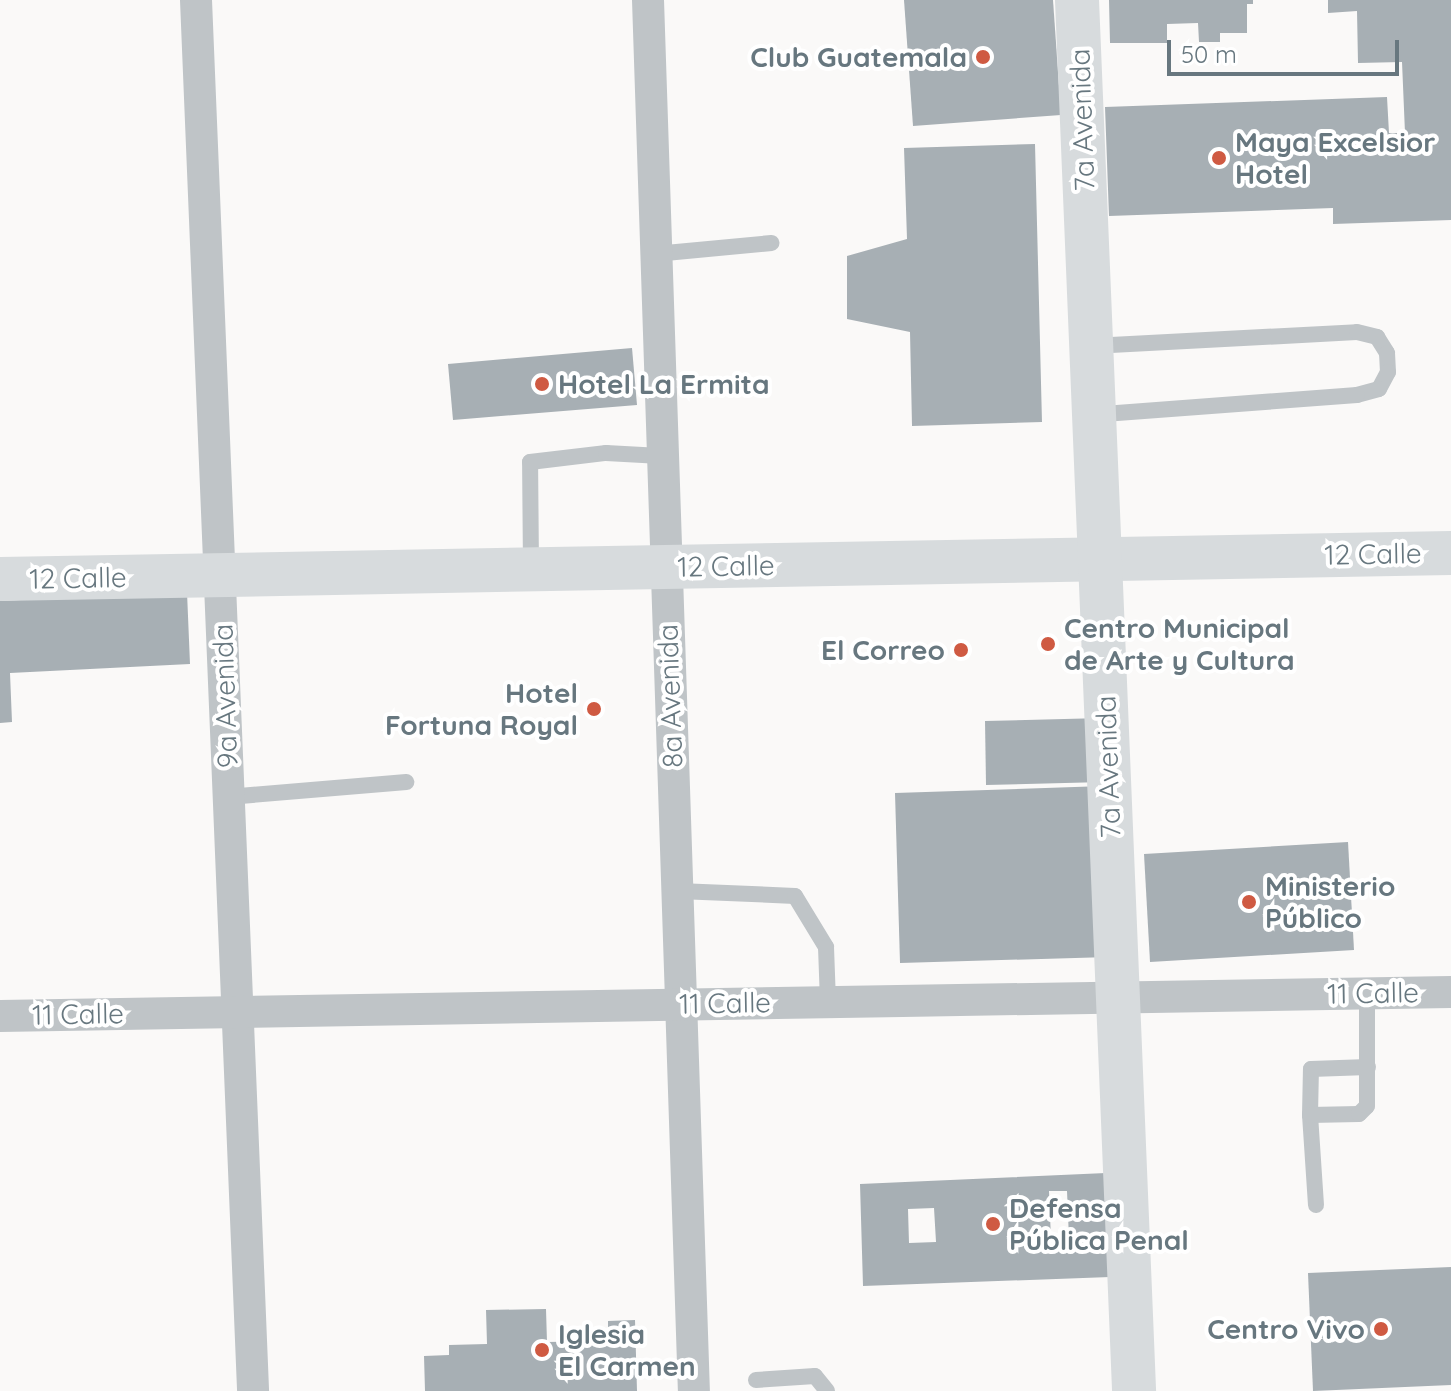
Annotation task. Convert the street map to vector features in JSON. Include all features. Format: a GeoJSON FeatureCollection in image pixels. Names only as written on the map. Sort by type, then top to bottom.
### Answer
{"type":"FeatureCollection","features":[{"type":"Feature","properties":{"kind":"street","name":"9a Avenida"},"geometry":{"type":"LineString","coordinates":[[196,0],[253,1391]]}},
{"type":"Feature","properties":{"kind":"street","name":"8a Avenida"},"geometry":{"type":"LineString","coordinates":[[648,0],[694,1391]]}},
{"type":"Feature","properties":{"kind":"street","name":"7a Avenida"},"geometry":{"type":"LineString","coordinates":[[1077,0],[1134,1391]]}},
{"type":"Feature","properties":{"kind":"street","name":"12 Calle"},"geometry":{"type":"LineString","coordinates":[[0,579],[1451,553]]}},
{"type":"Feature","properties":{"kind":"street","name":"11 Calle"},"geometry":{"type":"LineString","coordinates":[[0,1016],[1451,992]]}},
{"type":"Feature","properties":{"kind":"lane"},"geometry":{"type":"LineString","coordinates":[[655,254],[771,243]]}},
{"type":"Feature","properties":{"kind":"lane"},"geometry":{"type":"LineString","coordinates":[[1091,346],[1357,332],[1377,337],[1387,353],[1388,372],[1379,389],[1357,395],[1092,415]]}},
{"type":"Feature","properties":{"kind":"lane"},"geometry":{"type":"LineString","coordinates":[[531,569],[530,462],[606,453],[661,456]]}},
{"type":"Feature","properties":{"kind":"lane"},"geometry":{"type":"LineString","coordinates":[[228,797],[406,782]]}},
{"type":"Feature","properties":{"kind":"lane"},"geometry":{"type":"LineString","coordinates":[[678,891],[795,896],[826,947],[828,1001]]}},
{"type":"Feature","properties":{"kind":"lane"},"geometry":{"type":"LineString","coordinates":[[1310,1115],[1359,1114],[1367,1106],[1367,993]]}},
{"type":"Feature","properties":{"kind":"lane"},"geometry":{"type":"LineString","coordinates":[[1316,1205],[1310,1115],[1311,1069],[1368,1067]]}},
{"type":"Feature","properties":{"kind":"lane"},"geometry":{"type":"LineString","coordinates":[[756,1380],[815,1376],[827,1391]]}},
{"type":"Feature","properties":{"kind":"building","name":"Club Guatemala"},"geometry":{"type":"Polygon","coordinates":[[[904,0],[1053,0],[1061,115],[913,126],[904,0]]]}},
{"type":"Feature","properties":{"kind":"building"},"geometry":{"type":"Polygon","coordinates":[[[1109,0],[1253,0],[1253,4],[1247,4],[1247,33],[1220,33],[1220,42],[1199,42],[1198,23],[1167,24],[1167,43],[1110,43],[1109,0]]]}},
{"type":"Feature","properties":{"kind":"building"},"geometry":{"type":"Polygon","coordinates":[[[1328,0],[1451,0],[1451,220],[1333,224],[1333,208],[1109,216],[1105,107],[1387,97],[1389,133],[1405,133],[1402,62],[1358,63],[1357,11],[1328,13],[1328,0]]]}},
{"type":"Feature","properties":{"kind":"building"},"geometry":{"type":"Polygon","coordinates":[[[1035,144],[1042,422],[912,426],[910,332],[847,319],[847,256],[907,239],[904,148],[1035,144]]]}},
{"type":"Feature","properties":{"kind":"building","name":"Hotel La Ermita"},"geometry":{"type":"Polygon","coordinates":[[[632,348],[637,405],[453,420],[448,364],[632,348]]]}},
{"type":"Feature","properties":{"kind":"building"},"geometry":{"type":"Polygon","coordinates":[[[187,592],[190,664],[10,673],[12,722],[0,723],[0,601],[187,592]]]}},
{"type":"Feature","properties":{"kind":"building"},"geometry":{"type":"Polygon","coordinates":[[[1103,718],[1104,782],[986,785],[985,721],[1103,718]]]}},
{"type":"Feature","properties":{"kind":"building"},"geometry":{"type":"Polygon","coordinates":[[[1104,786],[1109,957],[900,963],[895,793],[1104,786]]]}},
{"type":"Feature","properties":{"kind":"building","name":"Ministerio Público"},"geometry":{"type":"Polygon","coordinates":[[[1348,842],[1354,950],[1150,962],[1144,854],[1348,842]]]}},
{"type":"Feature","properties":{"kind":"building","name":"Defensa Pública Penal"},"geometry":{"type":"Polygon","coordinates":[[[1106,1173],[1110,1277],[863,1286],[860,1184],[1106,1173]],[[1049,1191],[1051,1239],[1069,1239],[1067,1191],[1049,1191]],[[934,1208],[908,1209],[909,1243],[936,1242],[934,1208]]]}},
{"type":"Feature","properties":{"kind":"building","name":"Centro Vivo"},"geometry":{"type":"Polygon","coordinates":[[[1451,1267],[1451,1385],[1313,1391],[1308,1273],[1451,1267]]]}},
{"type":"Feature","properties":{"kind":"building","name":"Iglesia El Carmen"},"geometry":{"type":"Polygon","coordinates":[[[546,1309],[547,1342],[608,1341],[608,1321],[635,1320],[637,1391],[425,1391],[424,1356],[449,1355],[449,1345],[487,1344],[486,1310],[546,1309]]]}},
{"type":"Feature","properties":{"kind":"place","name":"Club Guatemala"},"geometry":{"type":"Point","coordinates":[983,57]}},
{"type":"Feature","properties":{"kind":"place","name":"Maya Excelsior Hotel"},"geometry":{"type":"Point","coordinates":[1219,158]}},
{"type":"Feature","properties":{"kind":"place","name":"Hotel La Ermita"},"geometry":{"type":"Point","coordinates":[542,384]}},
{"type":"Feature","properties":{"kind":"place","name":"Centro Municipal de Arte y Cultura"},"geometry":{"type":"Point","coordinates":[1048,644]}},
{"type":"Feature","properties":{"kind":"place","name":"El Correo"},"geometry":{"type":"Point","coordinates":[961,650]}},
{"type":"Feature","properties":{"kind":"place","name":"Hotel Fortuna Royal"},"geometry":{"type":"Point","coordinates":[594,709]}},
{"type":"Feature","properties":{"kind":"place","name":"Ministerio Público"},"geometry":{"type":"Point","coordinates":[1249,902]}},
{"type":"Feature","properties":{"kind":"place","name":"Defensa Pública Penal"},"geometry":{"type":"Point","coordinates":[993,1224]}},
{"type":"Feature","properties":{"kind":"place","name":"Centro Vivo"},"geometry":{"type":"Point","coordinates":[1381,1329]}},
{"type":"Feature","properties":{"kind":"place","name":"Iglesia El Carmen"},"geometry":{"type":"Point","coordinates":[542,1350]}}]}
